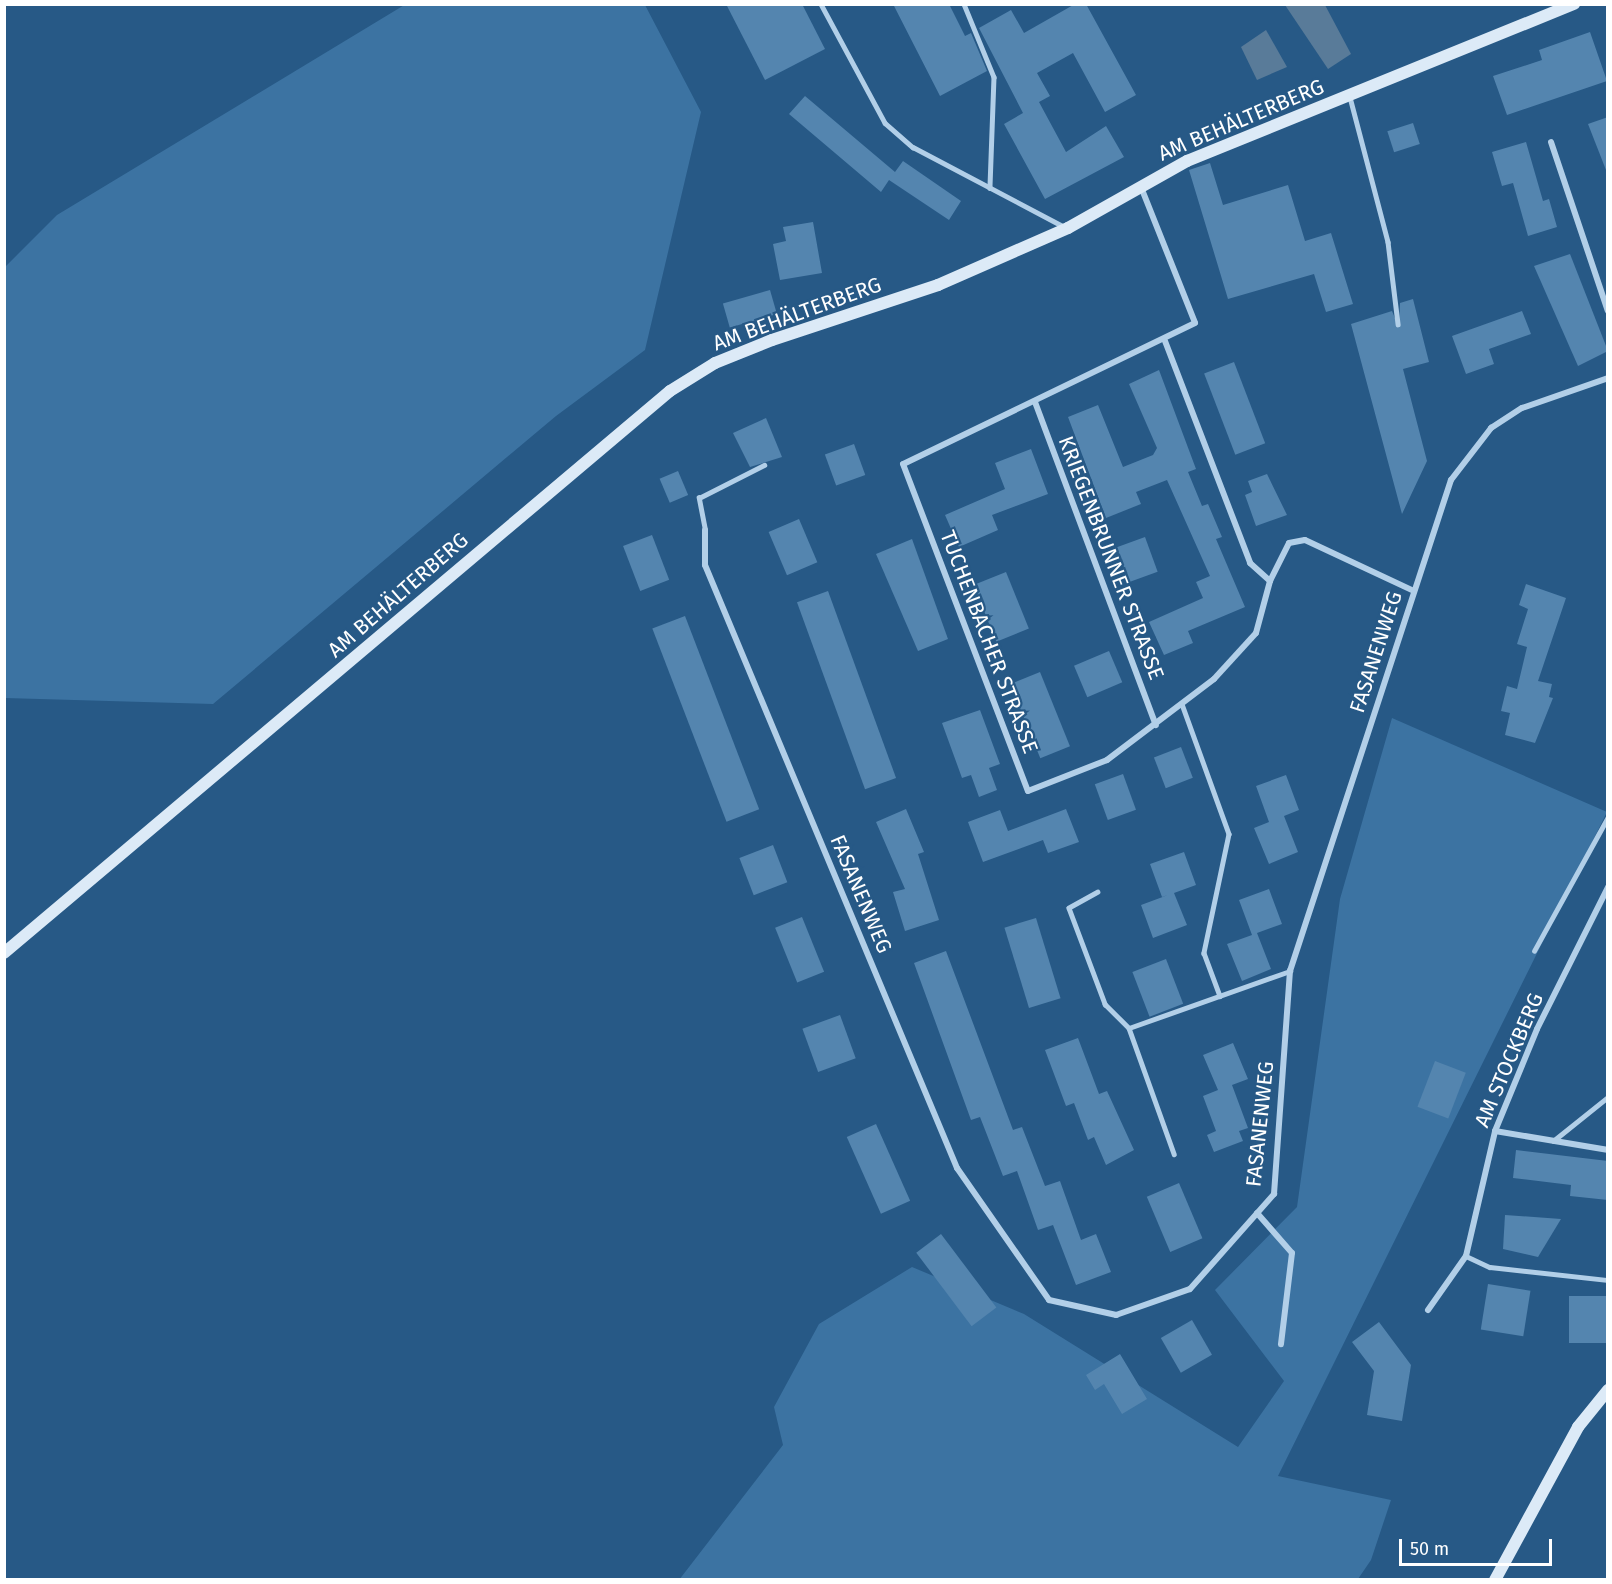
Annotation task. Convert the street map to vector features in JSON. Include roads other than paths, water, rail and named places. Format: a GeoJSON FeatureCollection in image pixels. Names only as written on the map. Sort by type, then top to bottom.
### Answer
{"type":"FeatureCollection","features":[{"type":"Feature","properties":{"kind":"street","name":"AM BEHÄLTERBERG"},"geometry":{"type":"LineString","coordinates":[[4,953],[669,391],[715,363],[772,340],[938,285],[1068,228],[1187,161],[1574,4]]}},
{"type":"Feature","properties":{"kind":"street"},"geometry":{"type":"LineString","coordinates":[[1551,142],[1608,311]]}},
{"type":"Feature","properties":{"kind":"street","name":"TUCHENBACHER STRASSE"},"geometry":{"type":"LineString","coordinates":[[1141,187],[1195,323],[1165,342],[903,464],[1028,791],[1107,760],[1182,704],[1256,633],[1270,581],[1289,543],[1305,540],[1414,591]]}},
{"type":"Feature","properties":{"kind":"street"},"geometry":{"type":"LineString","coordinates":[[1165,342],[1250,563],[1270,581]]}},
{"type":"Feature","properties":{"kind":"street","name":"FASANENWEG"},"geometry":{"type":"LineString","coordinates":[[705,530],[705,565],[957,1168],[1049,1300],[1116,1315],[1190,1288],[1274,1194],[1290,971],[1451,480],[1466,455],[1491,428],[1522,408],[1608,378]]}},
{"type":"Feature","properties":{"kind":"street","name":"KRIEGENBRUNNER STRASSE"},"geometry":{"type":"LineString","coordinates":[[1035,402],[1156,725]]}},
{"type":"Feature","properties":{"kind":"street","name":"AM STOCKBERG"},"geometry":{"type":"LineString","coordinates":[[1428,1310],[1467,1256],[1495,1131],[1537,1029],[1608,887]]}},
{"type":"Feature","properties":{"kind":"street"},"geometry":{"type":"LineString","coordinates":[[1495,1131],[1551,1143],[1608,1150]]}},
{"type":"Feature","properties":{"kind":"street"},"geometry":{"type":"LineString","coordinates":[[1257,1213],[1292,1253],[1281,1344]]}},
{"type":"Feature","properties":{"kind":"street"},"geometry":{"type":"LineString","coordinates":[[1495,1580],[1578,1426],[1608,1390]]}},
{"type":"Feature","properties":{"kind":"lane"},"geometry":{"type":"LineString","coordinates":[[821,4],[885,123],[912,147],[1068,228]]}},
{"type":"Feature","properties":{"kind":"lane"},"geometry":{"type":"LineString","coordinates":[[964,4],[994,77],[990,188]]}},
{"type":"Feature","properties":{"kind":"lane"},"geometry":{"type":"LineString","coordinates":[[1349,95],[1388,242],[1398,324]]}},
{"type":"Feature","properties":{"kind":"lane"},"geometry":{"type":"LineString","coordinates":[[705,530],[699,498],[764,465]]}},
{"type":"Feature","properties":{"kind":"lane"},"geometry":{"type":"LineString","coordinates":[[1182,704],[1229,834],[1204,952],[1220,996]]}},
{"type":"Feature","properties":{"kind":"lane"},"geometry":{"type":"LineString","coordinates":[[1534,951],[1608,817]]}},
{"type":"Feature","properties":{"kind":"lane"},"geometry":{"type":"LineString","coordinates":[[1098,892],[1070,908],[1105,1004],[1129,1028],[1174,1154]]}},
{"type":"Feature","properties":{"kind":"lane"},"geometry":{"type":"LineString","coordinates":[[1129,1028],[1290,971]]}},
{"type":"Feature","properties":{"kind":"lane"},"geometry":{"type":"LineString","coordinates":[[1551,1143],[1608,1097]]}},
{"type":"Feature","properties":{"kind":"lane"},"geometry":{"type":"LineString","coordinates":[[1467,1256],[1490,1267],[1608,1280]]}}]}
